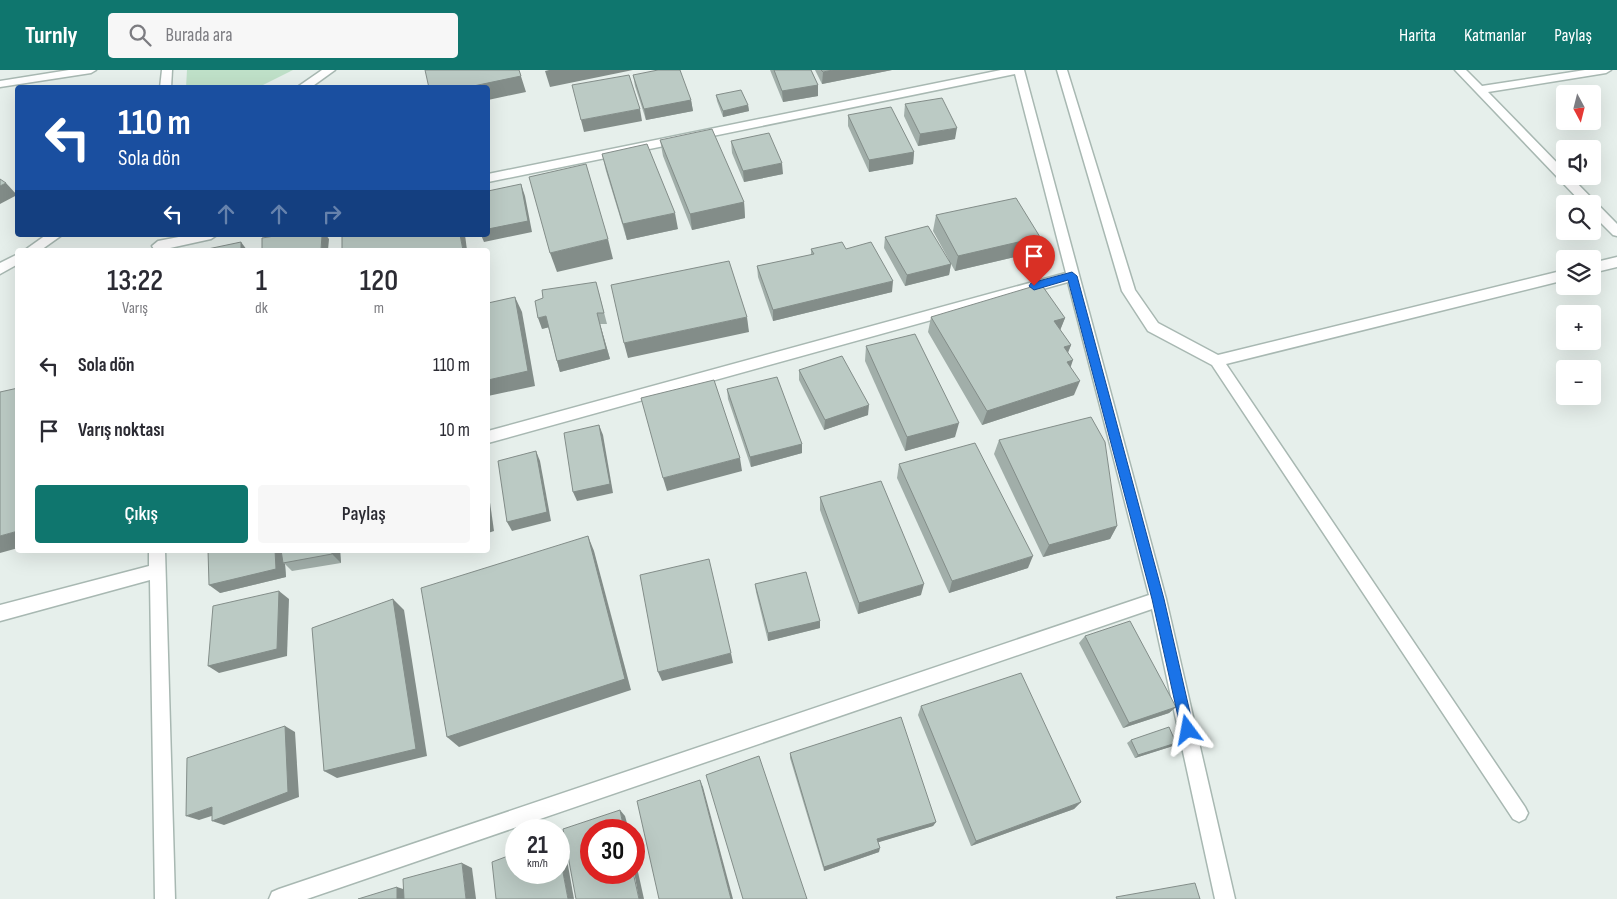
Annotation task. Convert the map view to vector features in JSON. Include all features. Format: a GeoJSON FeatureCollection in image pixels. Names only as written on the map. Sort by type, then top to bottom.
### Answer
{"type":"FeatureCollection","features":[{"type":"Feature","properties":{"kind":"street"},"geometry":{"type":"LineString","coordinates":[[0,84],[90,70]]}},
{"type":"Feature","properties":{"kind":"street"},"geometry":{"type":"LineString","coordinates":[[165,85],[167,70]]}},
{"type":"Feature","properties":{"kind":"street"},"geometry":{"type":"LineString","coordinates":[[306,85],[330,70]]}},
{"type":"Feature","properties":{"kind":"street"},"geometry":{"type":"LineString","coordinates":[[490,178],[1019,70],[1158,599],[1225,899]]}},
{"type":"Feature","properties":{"kind":"street"},"geometry":{"type":"LineString","coordinates":[[1062,70],[1129,292],[1154,327],[1217,361],[1518,813]]}},
{"type":"Feature","properties":{"kind":"street"},"geometry":{"type":"LineString","coordinates":[[1460,70],[1581,195]]}},
{"type":"Feature","properties":{"kind":"street"},"geometry":{"type":"LineString","coordinates":[[1480,90],[1606,70]]}},
{"type":"Feature","properties":{"kind":"street"},"geometry":{"type":"LineString","coordinates":[[1601,215],[1617,232]]}},
{"type":"Feature","properties":{"kind":"street"},"geometry":{"type":"LineString","coordinates":[[34,248],[53,237]]}},
{"type":"Feature","properties":{"kind":"street"},"geometry":{"type":"LineString","coordinates":[[158,244],[199,237]]}},
{"type":"Feature","properties":{"kind":"street"},"geometry":{"type":"LineString","coordinates":[[0,269],[15,260]]}},
{"type":"Feature","properties":{"kind":"street"},"geometry":{"type":"LineString","coordinates":[[1601,266],[1617,262]]}},
{"type":"Feature","properties":{"kind":"street"},"geometry":{"type":"LineString","coordinates":[[490,436],[1072,276]]}},
{"type":"Feature","properties":{"kind":"street"},"geometry":{"type":"LineString","coordinates":[[1217,361],[1556,277]]}},
{"type":"Feature","properties":{"kind":"street"},"geometry":{"type":"LineString","coordinates":[[156,553],[165,899]]}},
{"type":"Feature","properties":{"kind":"street"},"geometry":{"type":"LineString","coordinates":[[0,613],[157,572]]}},
{"type":"Feature","properties":{"kind":"street"},"geometry":{"type":"LineString","coordinates":[[279,899],[1158,599]]}},
{"type":"Feature","properties":{"kind":"green space"},"geometry":{"type":"Polygon","coordinates":[[[187,70],[293,70],[263,85],[186,85],[187,70]]]}},
{"type":"Feature","properties":{"kind":"building"},"geometry":{"type":"Polygon","coordinates":[[[425,70],[519,70],[521,76],[478,85],[428,85],[425,70]]]}},
{"type":"Feature","properties":{"kind":"building"},"geometry":{"type":"Polygon","coordinates":[[[658,70],[680,70],[691,100],[644,109],[633,75],[658,70]]]}},
{"type":"Feature","properties":{"kind":"building"},"geometry":{"type":"Polygon","coordinates":[[[774,70],[811,70],[818,85],[782,91],[774,70]]]}},
{"type":"Feature","properties":{"kind":"building"},"geometry":{"type":"Polygon","coordinates":[[[629,75],[640,109],[581,120],[572,85],[629,75]]]}},
{"type":"Feature","properties":{"kind":"building"},"geometry":{"type":"Polygon","coordinates":[[[741,90],[748,105],[723,111],[716,95],[741,90]]]}},
{"type":"Feature","properties":{"kind":"building"},"geometry":{"type":"Polygon","coordinates":[[[942,98],[957,128],[920,134],[905,104],[942,98]]]}},
{"type":"Feature","properties":{"kind":"building"},"geometry":{"type":"Polygon","coordinates":[[[891,107],[914,152],[869,160],[848,115],[891,107]]]}},
{"type":"Feature","properties":{"kind":"building"},"geometry":{"type":"Polygon","coordinates":[[[712,129],[744,202],[690,214],[660,140],[712,129]]]}},
{"type":"Feature","properties":{"kind":"building"},"geometry":{"type":"Polygon","coordinates":[[[769,133],[782,163],[743,171],[731,141],[769,133]]]}},
{"type":"Feature","properties":{"kind":"building"},"geometry":{"type":"Polygon","coordinates":[[[647,144],[675,213],[623,224],[602,154],[647,144]]]}},
{"type":"Feature","properties":{"kind":"building"},"geometry":{"type":"Polygon","coordinates":[[[586,164],[608,239],[550,253],[529,177],[586,164]]]}},
{"type":"Feature","properties":{"kind":"building"},"geometry":{"type":"Polygon","coordinates":[[[0,179],[6,183],[0,186],[0,179]]]}},
{"type":"Feature","properties":{"kind":"building"},"geometry":{"type":"Polygon","coordinates":[[[521,184],[528,221],[490,229],[490,191],[521,184]]]}},
{"type":"Feature","properties":{"kind":"building"},"geometry":{"type":"Polygon","coordinates":[[[1016,198],[1040,237],[958,256],[936,215],[1016,198]]]}},
{"type":"Feature","properties":{"kind":"building"},"geometry":{"type":"Polygon","coordinates":[[[928,226],[951,264],[907,275],[885,237],[928,226]]]}},
{"type":"Feature","properties":{"kind":"building"},"geometry":{"type":"Polygon","coordinates":[[[322,237],[321,248],[262,248],[262,238],[322,237]]]}},
{"type":"Feature","properties":{"kind":"building"},"geometry":{"type":"Polygon","coordinates":[[[342,237],[460,237],[463,248],[342,248],[342,237]]]}},
{"type":"Feature","properties":{"kind":"building"},"geometry":{"type":"Polygon","coordinates":[[[241,242],[241,248],[212,248],[241,242]]]}},
{"type":"Feature","properties":{"kind":"building"},"geometry":{"type":"Polygon","coordinates":[[[842,242],[846,249],[871,242],[893,281],[773,310],[757,266],[814,254],[811,249],[842,242]]]}},
{"type":"Feature","properties":{"kind":"building"},"geometry":{"type":"Polygon","coordinates":[[[729,261],[747,317],[624,343],[611,285],[729,261]]]}},
{"type":"Feature","properties":{"kind":"building"},"geometry":{"type":"Polygon","coordinates":[[[596,282],[604,313],[597,313],[606,349],[557,361],[546,316],[538,318],[535,301],[543,298],[542,290],[596,282]]]}},
{"type":"Feature","properties":{"kind":"building"},"geometry":{"type":"Polygon","coordinates":[[[1041,284],[1065,318],[1054,321],[1071,345],[1064,347],[1073,360],[1067,362],[1080,381],[987,411],[931,317],[1041,284]]]}},
{"type":"Feature","properties":{"kind":"building"},"geometry":{"type":"Polygon","coordinates":[[[515,297],[528,371],[490,380],[490,303],[515,297]]]}},
{"type":"Feature","properties":{"kind":"building"},"geometry":{"type":"Polygon","coordinates":[[[915,334],[959,423],[907,437],[866,346],[915,334]]]}},
{"type":"Feature","properties":{"kind":"building"},"geometry":{"type":"Polygon","coordinates":[[[842,356],[869,405],[825,420],[799,370],[842,356]]]}},
{"type":"Feature","properties":{"kind":"building"},"geometry":{"type":"Polygon","coordinates":[[[777,377],[802,444],[750,457],[727,389],[777,377]]]}},
{"type":"Feature","properties":{"kind":"building"},"geometry":{"type":"Polygon","coordinates":[[[714,380],[740,458],[663,478],[641,398],[714,380]]]}},
{"type":"Feature","properties":{"kind":"building"},"geometry":{"type":"Polygon","coordinates":[[[15,389],[15,532],[0,536],[0,392],[15,389]]]}},
{"type":"Feature","properties":{"kind":"building"},"geometry":{"type":"Polygon","coordinates":[[[1091,417],[1105,442],[1117,526],[1049,545],[999,440],[1091,417]]]}},
{"type":"Feature","properties":{"kind":"building"},"geometry":{"type":"Polygon","coordinates":[[[599,425],[610,484],[573,492],[564,433],[599,425]]]}},
{"type":"Feature","properties":{"kind":"building"},"geometry":{"type":"Polygon","coordinates":[[[975,443],[1033,556],[952,581],[899,464],[975,443]]]}},
{"type":"Feature","properties":{"kind":"building"},"geometry":{"type":"Polygon","coordinates":[[[536,451],[547,512],[507,522],[498,461],[536,451]]]}},
{"type":"Feature","properties":{"kind":"building"},"geometry":{"type":"Polygon","coordinates":[[[881,481],[924,584],[859,603],[820,497],[881,481]]]}},
{"type":"Feature","properties":{"kind":"building"},"geometry":{"type":"Polygon","coordinates":[[[588,536],[625,679],[447,737],[421,588],[588,536]]]}},
{"type":"Feature","properties":{"kind":"building"},"geometry":{"type":"Polygon","coordinates":[[[208,553],[275,553],[276,569],[209,585],[208,553]]]}},
{"type":"Feature","properties":{"kind":"building"},"geometry":{"type":"Polygon","coordinates":[[[281,553],[332,553],[332,554],[283,563],[281,553]]]}},
{"type":"Feature","properties":{"kind":"building"},"geometry":{"type":"Polygon","coordinates":[[[709,559],[731,653],[658,672],[640,575],[709,559]]]}},
{"type":"Feature","properties":{"kind":"building"},"geometry":{"type":"Polygon","coordinates":[[[806,572],[820,621],[768,633],[755,584],[806,572]]]}},
{"type":"Feature","properties":{"kind":"building"},"geometry":{"type":"Polygon","coordinates":[[[279,591],[277,649],[208,666],[213,606],[279,591]]]}},
{"type":"Feature","properties":{"kind":"building"},"geometry":{"type":"Polygon","coordinates":[[[393,599],[416,749],[324,771],[312,628],[393,599]]]}},
{"type":"Feature","properties":{"kind":"building"},"geometry":{"type":"Polygon","coordinates":[[[1130,621],[1176,707],[1129,723],[1085,636],[1130,621]]]}},
{"type":"Feature","properties":{"kind":"building"},"geometry":{"type":"Polygon","coordinates":[[[1021,673],[1081,802],[976,841],[921,706],[1021,673]]]}},
{"type":"Feature","properties":{"kind":"building"},"geometry":{"type":"Polygon","coordinates":[[[901,717],[936,822],[877,839],[880,848],[824,867],[790,753],[901,717]]]}},
{"type":"Feature","properties":{"kind":"building"},"geometry":{"type":"Polygon","coordinates":[[[285,726],[288,792],[212,821],[212,807],[186,816],[187,758],[285,726]]]}},
{"type":"Feature","properties":{"kind":"building"},"geometry":{"type":"Polygon","coordinates":[[[1169,727],[1176,743],[1138,755],[1131,740],[1169,727]]]}},
{"type":"Feature","properties":{"kind":"building"},"geometry":{"type":"Polygon","coordinates":[[[759,756],[807,899],[743,899],[706,775],[759,756]]]}},
{"type":"Feature","properties":{"kind":"building"},"geometry":{"type":"Polygon","coordinates":[[[700,780],[731,899],[659,899],[645,837],[645,819],[641,819],[637,801],[700,780]]]}},
{"type":"Feature","properties":{"kind":"building"},"geometry":{"type":"Polygon","coordinates":[[[620,810],[622,819],[593,819],[620,810]]]}},
{"type":"Feature","properties":{"kind":"building"},"geometry":{"type":"Polygon","coordinates":[[[580,823],[580,884],[636,884],[639,899],[576,899],[570,867],[570,827],[580,823]]]}},
{"type":"Feature","properties":{"kind":"building"},"geometry":{"type":"Polygon","coordinates":[[[505,857],[505,884],[565,884],[568,899],[496,899],[492,862],[505,857]]]}},
{"type":"Feature","properties":{"kind":"building"},"geometry":{"type":"Polygon","coordinates":[[[462,863],[466,899],[404,899],[403,879],[462,863]]]}},
{"type":"Feature","properties":{"kind":"building"},"geometry":{"type":"Polygon","coordinates":[[[1195,883],[1200,899],[1117,899],[1116,897],[1195,883]]]}},
{"type":"Feature","properties":{"kind":"building"},"geometry":{"type":"Polygon","coordinates":[[[397,887],[397,899],[358,899],[397,887]]]}},
{"type":"Feature","properties":{"kind":"route"},"geometry":{"type":"LineString","coordinates":[[1034,286],[1072,276],[1158,599],[1188,730]]}}]}
